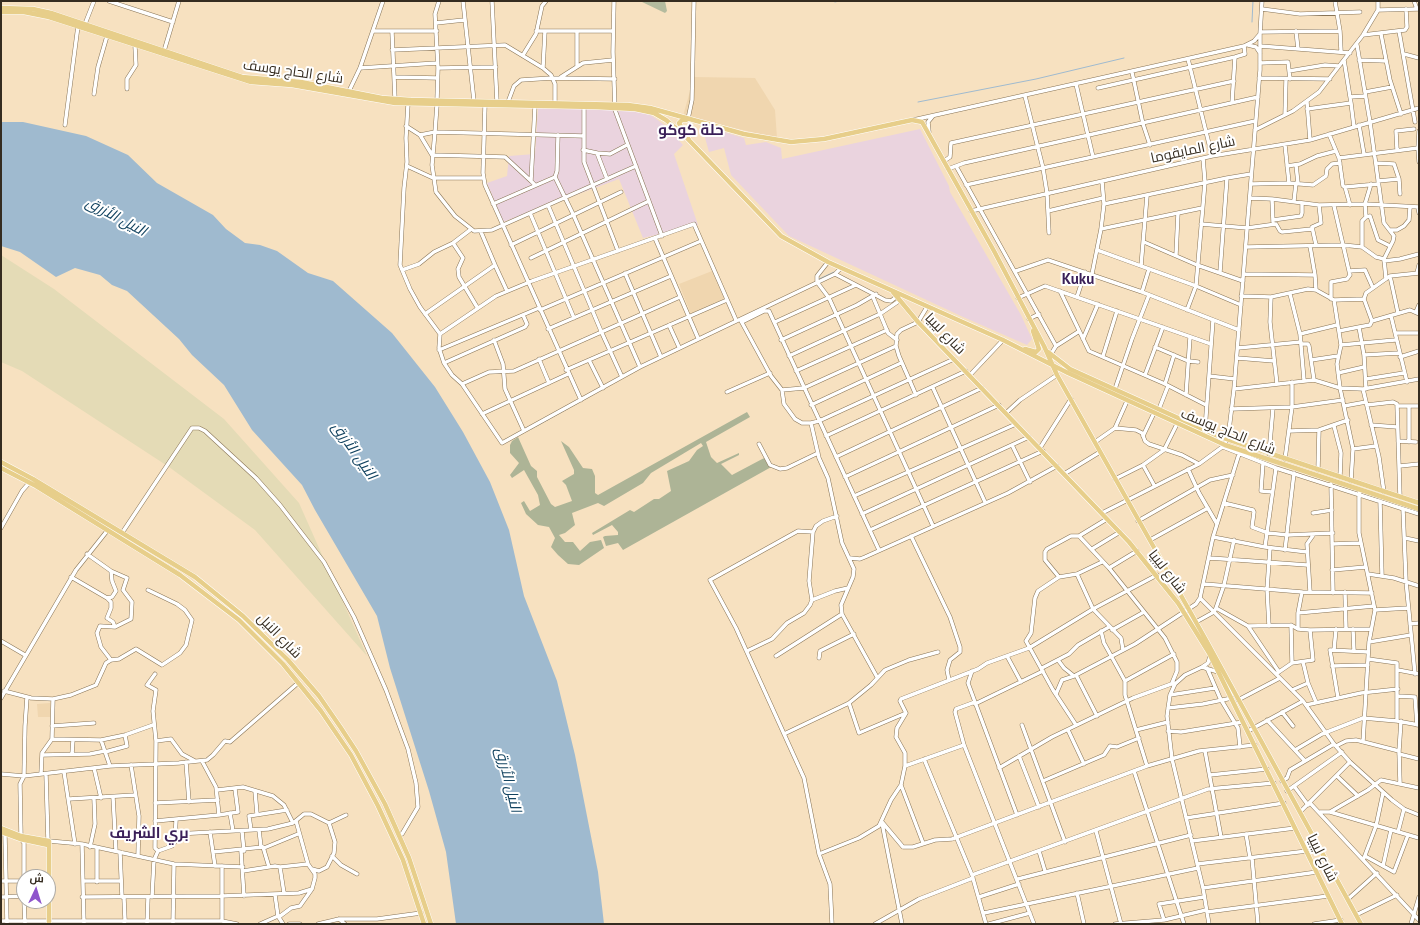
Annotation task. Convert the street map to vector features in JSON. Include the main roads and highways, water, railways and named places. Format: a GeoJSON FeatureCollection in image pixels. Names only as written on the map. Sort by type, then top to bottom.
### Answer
{"type":"FeatureCollection","features":[{"type":"Feature","properties":{"kind":"main road","name":"شارع الحاج يوسف"},"geometry":{"type":"LineString","coordinates":[[1,8],[37,10],[85,24],[242,77],[301,82],[395,99],[437,103],[536,106],[555,104],[615,106]]}},
{"type":"Feature","properties":{"kind":"main road","name":"شارع الحاج يوسف"},"geometry":{"type":"LineString","coordinates":[[1,12],[35,14],[78,26],[245,81],[292,85],[375,100],[408,104],[474,101],[615,106]]}},
{"type":"Feature","properties":{"kind":"main road"},"geometry":{"type":"LineString","coordinates":[[615,106],[643,107],[744,134],[792,142],[824,139],[912,120],[922,122],[1031,321],[1039,347],[1038,351],[1034,352],[1014,346],[828,262],[781,236],[689,141],[659,115],[642,110],[615,106]]}},
{"type":"Feature","properties":{"kind":"main road"},"geometry":{"type":"LineString","coordinates":[[689,141],[687,134],[679,123],[682,120],[690,120]]}},
{"type":"Feature","properties":{"kind":"main road","name":"شارع ليبيا"},"geometry":{"type":"LineString","coordinates":[[892,291],[918,322],[1138,551],[1196,622],[1282,782],[1362,924]]}},
{"type":"Feature","properties":{"kind":"main road","name":"شارع ليبيا"},"geometry":{"type":"LineString","coordinates":[[1031,321],[1057,375],[1150,540],[1185,610],[1210,655],[1342,922]]}},
{"type":"Feature","properties":{"kind":"main road","name":"شارع الحاج يوسف"},"geometry":{"type":"LineString","coordinates":[[1014,346],[1224,446],[1360,492],[1419,509]]}},
{"type":"Feature","properties":{"kind":"main road","name":"شارع الحاج يوسف"},"geometry":{"type":"LineString","coordinates":[[1046,350],[1070,369],[1227,440],[1419,503]]}},
{"type":"Feature","properties":{"kind":"main road","name":"شارع النيل"},"geometry":{"type":"LineString","coordinates":[[1,462],[4,467],[168,567],[210,596],[264,644],[298,682],[321,711],[351,755],[383,816],[403,860],[424,924]]}},
{"type":"Feature","properties":{"kind":"main road","name":"شارع النيل"},"geometry":{"type":"LineString","coordinates":[[4,467],[183,568],[230,604],[279,651],[321,699],[356,751],[400,835],[431,924]]}},
{"type":"Feature","properties":{"kind":"main road"},"geometry":{"type":"LineString","coordinates":[[315,704],[321,699]]}},
{"type":"Feature","properties":{"kind":"main road"},"geometry":{"type":"LineString","coordinates":[[321,711],[322,708],[326,707]]}},
{"type":"Feature","properties":{"kind":"main road"},"geometry":{"type":"LineString","coordinates":[[378,806],[381,807],[385,804]]}},
{"type":"Feature","properties":{"kind":"main road"},"geometry":{"type":"LineString","coordinates":[[383,816],[390,814]]}},
{"type":"Feature","properties":{"kind":"main road"},"geometry":{"type":"LineString","coordinates":[[1,828],[21,838]]}},
{"type":"Feature","properties":{"kind":"main road"},"geometry":{"type":"LineString","coordinates":[[3,834],[50,842],[49,869]]}},
{"type":"Feature","properties":{"kind":"main road"},"geometry":{"type":"LineString","coordinates":[[49,909],[49,923]]}},
{"type":"Feature","properties":{"kind":"water","name":"النيل الأزرق"},"geometry":{"type":"Polygon","coordinates":[[[1,122],[23,122],[86,136],[128,155],[157,183],[213,215],[226,229],[245,243],[260,245],[277,251],[308,273],[333,281],[392,333],[435,387],[463,432],[490,482],[509,530],[524,596],[557,681],[575,755],[598,872],[604,924],[456,924],[446,852],[429,791],[390,668],[377,616],[302,485],[252,430],[224,385],[192,355],[179,339],[127,291],[112,285],[100,275],[75,268],[56,277],[20,252],[1,246],[1,122]]]}},
{"type":"Feature","properties":{"kind":"waterway"},"geometry":{"type":"LineString","coordinates":[[835,2],[839,1]]}},
{"type":"Feature","properties":{"kind":"waterway"},"geometry":{"type":"LineString","coordinates":[[1252,22],[1253,1]]}},
{"type":"Feature","properties":{"kind":"waterway"},"geometry":{"type":"LineString","coordinates":[[918,102],[1036,79],[1124,58]]}},
{"type":"Feature","properties":{"kind":"waterway"},"geometry":{"type":"LineString","coordinates":[[819,279],[834,272]]}},
{"type":"Feature","properties":{"kind":"waterway"},"geometry":{"type":"LineString","coordinates":[[531,429],[594,394]]}},
{"type":"Feature","properties":{"kind":"district","name":"حلة كوكو"},"geometry":{"type":"Point","coordinates":[691,131]}},
{"type":"Feature","properties":{"kind":"district","name":"Kuku"},"geometry":{"type":"Point","coordinates":[1078,280]}},
{"type":"Feature","properties":{"kind":"district","name":"بري الشريف"},"geometry":{"type":"Point","coordinates":[149,834]}}]}
